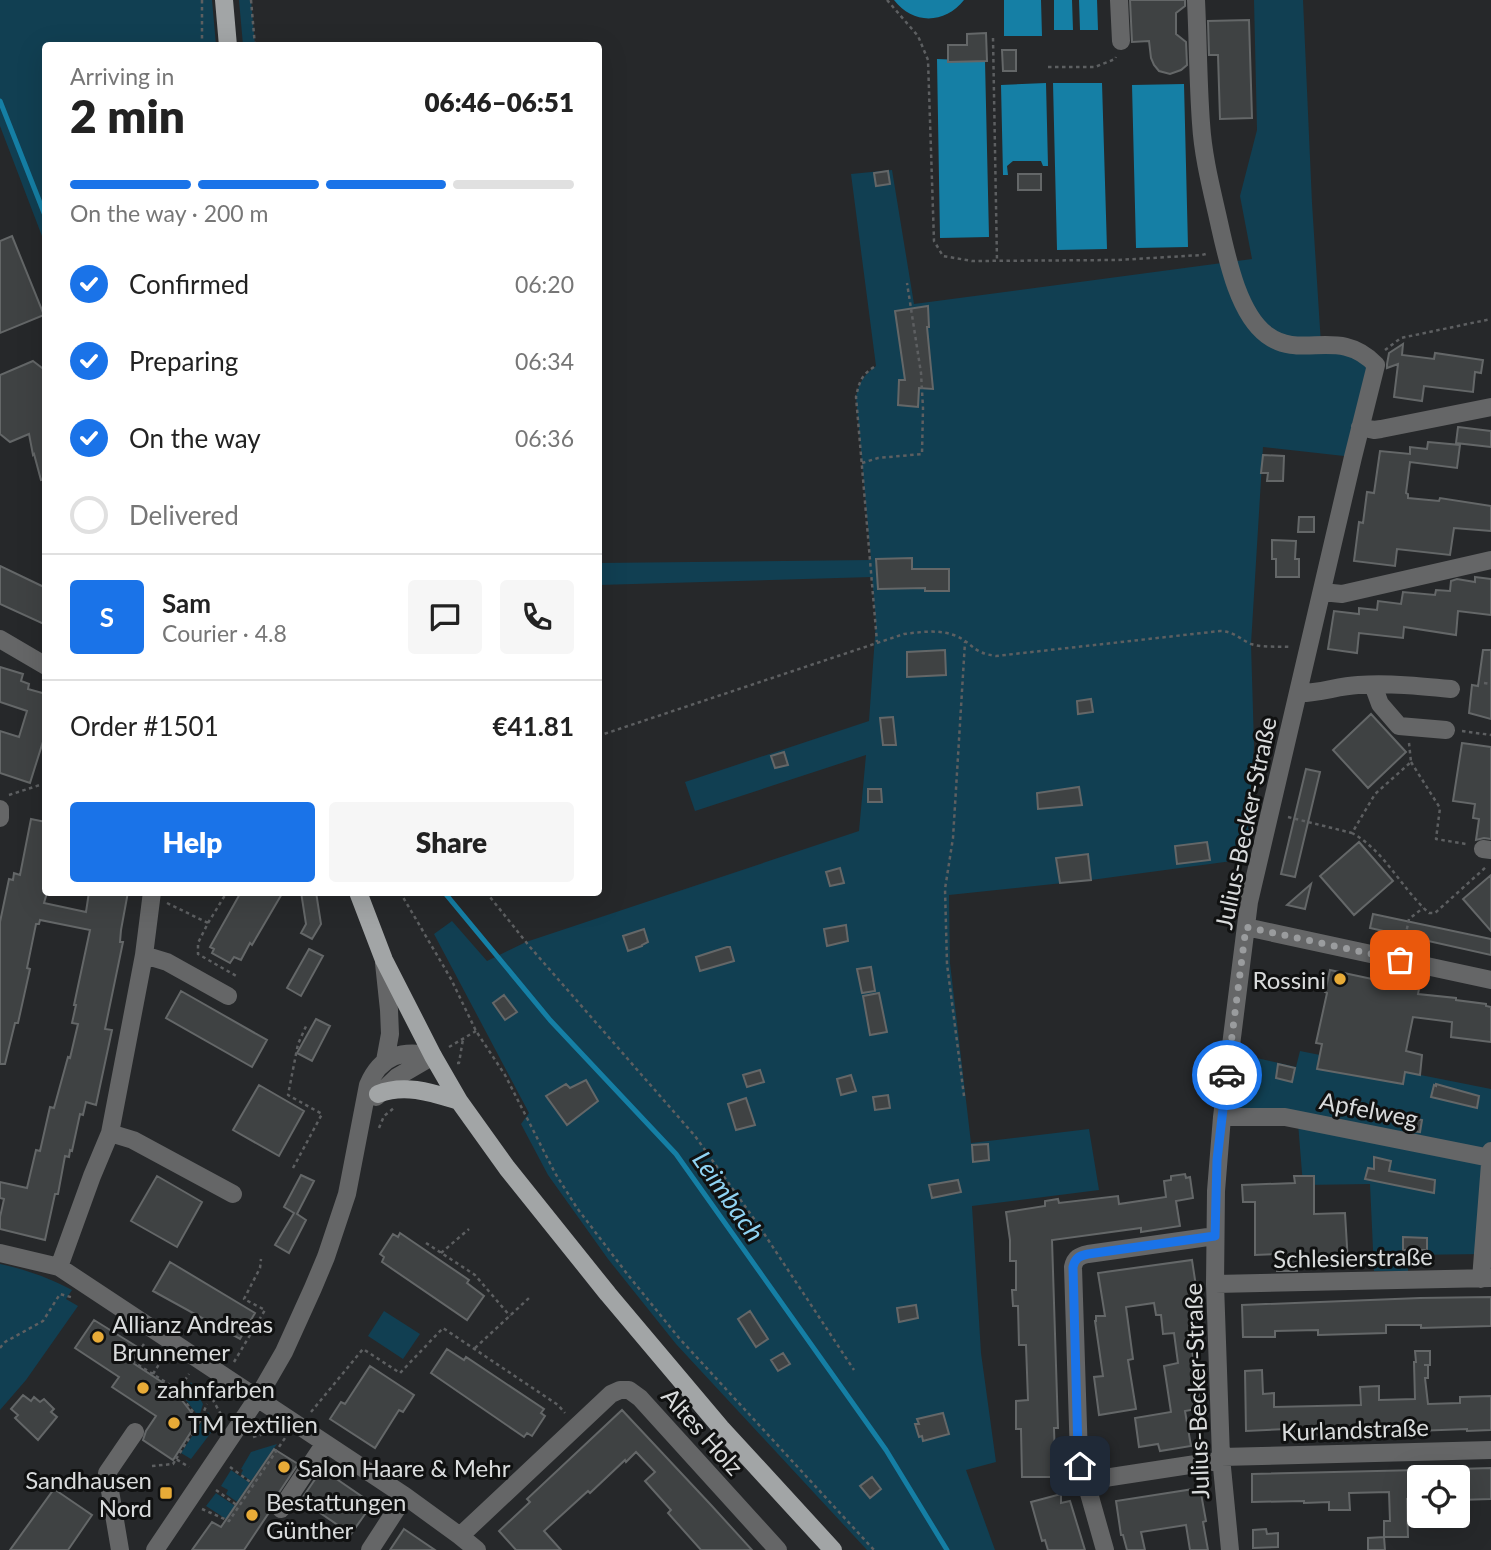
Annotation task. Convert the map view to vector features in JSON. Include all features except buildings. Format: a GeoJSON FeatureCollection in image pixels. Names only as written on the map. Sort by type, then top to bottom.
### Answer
{"type":"FeatureCollection","features":[{"type":"Feature","properties":{"kind":"main road"},"geometry":{"type":"LineString","coordinates":[[224,0],[228,42]]}},
{"type":"Feature","properties":{"kind":"main road"},"geometry":{"type":"LineString","coordinates":[[360,896],[384,961],[438,1063],[459,1101],[507,1168],[608,1294],[721,1427],[833,1550]]}},
{"type":"Feature","properties":{"kind":"main road"},"geometry":{"type":"LineString","coordinates":[[378,1094],[407,1088],[459,1101]]}},
{"type":"Feature","properties":{"kind":"street"},"geometry":{"type":"LineString","coordinates":[[1119,0],[1121,41]]}},
{"type":"Feature","properties":{"kind":"street"},"geometry":{"type":"LineString","coordinates":[[1196,0],[1201,124],[1206,166],[1228,262],[1248,313],[1260,330],[1275,341],[1292,346],[1350,347],[1361,352],[1376,365]]}},
{"type":"Feature","properties":{"kind":"street","name":"Julius-Becker-Straße"},"geometry":{"type":"LineString","coordinates":[[1230,1550],[1222,1459],[1215,1284],[1217,1167],[1230,1117],[1249,902],[1376,365]]}},
{"type":"Feature","properties":{"kind":"street"},"geometry":{"type":"LineString","coordinates":[[1360,426],[1381,429],[1491,407]]}},
{"type":"Feature","properties":{"kind":"street"},"geometry":{"type":"LineString","coordinates":[[1322,592],[1342,594],[1491,560]]}},
{"type":"Feature","properties":{"kind":"street"},"geometry":{"type":"LineString","coordinates":[[0,639],[42,664]]}},
{"type":"Feature","properties":{"kind":"street"},"geometry":{"type":"LineString","coordinates":[[1298,693],[1308,694],[1352,685],[1406,685],[1451,689]]}},
{"type":"Feature","properties":{"kind":"street"},"geometry":{"type":"LineString","coordinates":[[1373,685],[1380,704],[1399,726],[1454,731]]}},
{"type":"Feature","properties":{"kind":"street"},"geometry":{"type":"LineString","coordinates":[[0,809],[0,818]]}},
{"type":"Feature","properties":{"kind":"street"},"geometry":{"type":"LineString","coordinates":[[59,1266],[110,1133],[144,955],[152,896]]}},
{"type":"Feature","properties":{"kind":"street"},"geometry":{"type":"LineString","coordinates":[[1246,927],[1491,980]]}},
{"type":"Feature","properties":{"kind":"street"},"geometry":{"type":"LineString","coordinates":[[144,955],[167,962],[228,996]]}},
{"type":"Feature","properties":{"kind":"street"},"geometry":{"type":"LineString","coordinates":[[384,961],[390,1034],[386,1061]]}},
{"type":"Feature","properties":{"kind":"street"},"geometry":{"type":"LineString","coordinates":[[155,1550],[258,1397],[284,1352],[326,1257],[347,1194],[368,1086],[373,1073],[386,1061],[401,1053],[415,1052],[438,1063]]}},
{"type":"Feature","properties":{"kind":"street"},"geometry":{"type":"LineString","coordinates":[[362,1117],[378,1094],[397,1077],[438,1063]]}},
{"type":"Feature","properties":{"kind":"street","name":"Apfelweg"},"geometry":{"type":"LineString","coordinates":[[1230,1117],[1286,1117],[1490,1158]]}},
{"type":"Feature","properties":{"kind":"street"},"geometry":{"type":"LineString","coordinates":[[110,1133],[133,1140],[233,1194]]}},
{"type":"Feature","properties":{"kind":"street"},"geometry":{"type":"LineString","coordinates":[[1486,1278],[1491,1151]]}},
{"type":"Feature","properties":{"kind":"street"},"geometry":{"type":"LineString","coordinates":[[1105,1550],[1078,1452],[1074,1262],[1080,1256],[1088,1254],[1215,1236]]}},
{"type":"Feature","properties":{"kind":"street"},"geometry":{"type":"LineString","coordinates":[[0,1253],[59,1266],[405,1496],[477,1550]]}},
{"type":"Feature","properties":{"kind":"street","name":"Schlesierstraße"},"geometry":{"type":"LineString","coordinates":[[1215,1284],[1486,1278]]}},
{"type":"Feature","properties":{"kind":"street","name":"Altes Holz"},"geometry":{"type":"LineString","coordinates":[[460,1536],[611,1394],[629,1390],[640,1398],[778,1550]]}},
{"type":"Feature","properties":{"kind":"street"},"geometry":{"type":"LineString","coordinates":[[120,1550],[107,1473],[135,1432]]}},
{"type":"Feature","properties":{"kind":"street"},"geometry":{"type":"LineString","coordinates":[[281,1509],[325,1443]]}},
{"type":"Feature","properties":{"kind":"street","name":"Kurlandstraße"},"geometry":{"type":"LineString","coordinates":[[1085,1481],[1222,1459],[1491,1450]]}},
{"type":"Feature","properties":{"kind":"street"},"geometry":{"type":"LineString","coordinates":[[370,1550],[405,1496]]}},
{"type":"Feature","properties":{"kind":"path"},"geometry":{"type":"LineString","coordinates":[[202,0],[202,42]]}},
{"type":"Feature","properties":{"kind":"path"},"geometry":{"type":"LineString","coordinates":[[251,0],[255,42]]}},
{"type":"Feature","properties":{"kind":"path"},"geometry":{"type":"LineString","coordinates":[[887,0],[918,36],[928,61],[934,241],[943,256],[972,261],[1118,260],[1202,256],[1225,247]]}},
{"type":"Feature","properties":{"kind":"path"},"geometry":{"type":"LineString","coordinates":[[993,38],[997,261]]}},
{"type":"Feature","properties":{"kind":"path"},"geometry":{"type":"LineString","coordinates":[[1048,67],[1095,67],[1115,59],[1121,41]]}},
{"type":"Feature","properties":{"kind":"path"},"geometry":{"type":"LineString","coordinates":[[862,463],[878,458],[922,454],[921,373],[907,283]]}},
{"type":"Feature","properties":{"kind":"path"},"geometry":{"type":"LineString","coordinates":[[1376,365],[1385,350],[1401,338],[1491,319]]}},
{"type":"Feature","properties":{"kind":"path"},"geometry":{"type":"LineString","coordinates":[[874,366],[865,372],[856,397],[877,642]]}},
{"type":"Feature","properties":{"kind":"path"},"geometry":{"type":"LineString","coordinates":[[602,735],[904,634],[938,632],[958,637],[984,655],[996,656],[1220,631],[1228,631],[1251,644],[1308,649]]}},
{"type":"Feature","properties":{"kind":"path"},"geometry":{"type":"LineString","coordinates":[[964,1096],[947,964],[945,889],[953,838],[965,642]]}},
{"type":"Feature","properties":{"kind":"path"},"geometry":{"type":"LineString","coordinates":[[1484,683],[1491,684]]}},
{"type":"Feature","properties":{"kind":"path"},"geometry":{"type":"LineString","coordinates":[[1270,813],[1352,833],[1362,838],[1423,908],[1429,913],[1435,912],[1488,854],[1475,845],[1436,839],[1440,808],[1410,762],[1406,726]]}},
{"type":"Feature","properties":{"kind":"path"},"geometry":{"type":"LineString","coordinates":[[1454,731],[1491,735]]}},
{"type":"Feature","properties":{"kind":"path"},"geometry":{"type":"LineString","coordinates":[[1352,833],[1375,794],[1410,762]]}},
{"type":"Feature","properties":{"kind":"path"},"geometry":{"type":"LineString","coordinates":[[0,797],[42,784]]}},
{"type":"Feature","properties":{"kind":"path"},"geometry":{"type":"LineString","coordinates":[[156,896],[208,923]]}},
{"type":"Feature","properties":{"kind":"path"},"geometry":{"type":"LineString","coordinates":[[224,896],[198,943],[198,954],[238,977]]}},
{"type":"Feature","properties":{"kind":"path"},"geometry":{"type":"LineString","coordinates":[[402,896],[452,979],[476,1031],[505,1075],[555,1173],[577,1208],[679,1338],[874,1550]]}},
{"type":"Feature","properties":{"kind":"path"},"geometry":{"type":"LineString","coordinates":[[489,896],[530,947],[695,1136],[757,1223],[853,1370]]}},
{"type":"Feature","properties":{"kind":"path"},"geometry":{"type":"LineString","coordinates":[[1400,960],[1409,919],[1423,908]]}},
{"type":"Feature","properties":{"kind":"path"},"geometry":{"type":"LineString","coordinates":[[293,1168],[322,1115],[288,1095],[298,1044],[307,1024]]}},
{"type":"Feature","properties":{"kind":"path"},"geometry":{"type":"LineString","coordinates":[[438,1063],[463,1039],[476,1031]]}},
{"type":"Feature","properties":{"kind":"path"},"geometry":{"type":"LineString","coordinates":[[438,1063],[459,1063],[463,1039]]}},
{"type":"Feature","properties":{"kind":"path"},"geometry":{"type":"LineString","coordinates":[[376,1134],[384,1116],[397,1105]]}},
{"type":"Feature","properties":{"kind":"path"},"geometry":{"type":"LineString","coordinates":[[441,1253],[470,1229]]}},
{"type":"Feature","properties":{"kind":"path"},"geometry":{"type":"LineString","coordinates":[[426,1242],[475,1275],[510,1317]]}},
{"type":"Feature","properties":{"kind":"path"},"geometry":{"type":"LineString","coordinates":[[225,1376],[265,1310],[244,1299],[260,1268],[261,1259]]}},
{"type":"Feature","properties":{"kind":"path"},"geometry":{"type":"LineString","coordinates":[[0,1348],[5,1342],[43,1321],[60,1294],[76,1299],[80,1293]]}},
{"type":"Feature","properties":{"kind":"path"},"geometry":{"type":"LineString","coordinates":[[475,1348],[529,1298]]}},
{"type":"Feature","properties":{"kind":"path"},"geometry":{"type":"LineString","coordinates":[[313,1411],[363,1349],[400,1373],[443,1328],[558,1405],[575,1427]]}},
{"type":"Feature","properties":{"kind":"path"},"geometry":{"type":"LineString","coordinates":[[0,1336],[5,1342]]}},
{"type":"Feature","properties":{"kind":"path"},"geometry":{"type":"LineString","coordinates":[[148,1338],[132,1361],[175,1388],[200,1420]]}},
{"type":"Feature","properties":{"kind":"path"},"geometry":{"type":"LineString","coordinates":[[153,1374],[168,1350]]}},
{"type":"Feature","properties":{"kind":"path"},"geometry":{"type":"LineString","coordinates":[[177,1392],[194,1368]]}},
{"type":"Feature","properties":{"kind":"path"},"geometry":{"type":"LineString","coordinates":[[209,1393],[224,1420]]}},
{"type":"Feature","properties":{"kind":"path"},"geometry":{"type":"LineString","coordinates":[[152,1466],[173,1464],[207,1404]]}},
{"type":"Feature","properties":{"kind":"path"},"geometry":{"type":"LineString","coordinates":[[253,1437],[279,1430]]}},
{"type":"Feature","properties":{"kind":"path"},"geometry":{"type":"LineString","coordinates":[[187,1504],[229,1521],[287,1435]]}},
{"type":"Feature","properties":{"kind":"path"},"geometry":{"type":"LineString","coordinates":[[176,1459],[190,1468]]}},
{"type":"Feature","properties":{"kind":"path"},"geometry":{"type":"LineString","coordinates":[[230,1467],[254,1484]]}},
{"type":"Feature","properties":{"kind":"path"},"geometry":{"type":"LineString","coordinates":[[216,1490],[239,1506]]}},
{"type":"Feature","properties":{"kind":"shaded area"},"geometry":{"type":"Polygon","coordinates":[[[0,0],[212,0],[216,42],[42,42],[42,236],[0,126],[0,0]]]}},
{"type":"Feature","properties":{"kind":"shaded area"},"geometry":{"type":"Polygon","coordinates":[[[239,0],[251,0],[255,42],[243,42],[239,0]]]}},
{"type":"Feature","properties":{"kind":"shaded area"},"geometry":{"type":"Polygon","coordinates":[[[1254,0],[1303,0],[1321,344],[1368,357],[1353,457],[1263,447],[1251,644],[1254,745],[1247,859],[1091,880],[949,895],[950,963],[971,1143],[1089,1129],[1099,1190],[972,1206],[981,1353],[996,1462],[966,1470],[995,1550],[867,1550],[676,1344],[608,1259],[548,1175],[521,1124],[529,1113],[434,934],[452,921],[487,961],[526,942],[859,831],[866,755],[695,811],[685,782],[869,721],[876,622],[872,577],[602,585],[602,563],[871,560],[856,397],[863,379],[876,366],[851,174],[892,170],[914,304],[1252,259],[1240,196],[1257,130],[1254,0]]]}},
{"type":"Feature","properties":{"kind":"shaded area"},"geometry":{"type":"Polygon","coordinates":[[[1300,1051],[1491,1089],[1491,1268],[1484,1254],[1408,1255],[1408,1271],[1374,1271],[1370,1184],[1303,1185],[1298,1123],[1234,1111],[1241,1058],[1244,1055],[1296,1067],[1300,1051]]]}},
{"type":"Feature","properties":{"kind":"shaded area"},"geometry":{"type":"Polygon","coordinates":[[[0,1264],[37,1274],[72,1290],[66,1299],[78,1306],[26,1380],[0,1410],[0,1264]]]}},
{"type":"Feature","properties":{"kind":"shaded area"},"geometry":{"type":"Polygon","coordinates":[[[384,1311],[420,1334],[403,1359],[368,1336],[384,1311]]]}},
{"type":"Feature","properties":{"kind":"shaded area"},"geometry":{"type":"Polygon","coordinates":[[[191,1382],[203,1404],[199,1417],[182,1395],[191,1382]]]}},
{"type":"Feature","properties":{"kind":"shaded area"},"geometry":{"type":"Polygon","coordinates":[[[208,1412],[216,1426],[191,1459],[181,1453],[208,1412]]]}},
{"type":"Feature","properties":{"kind":"shaded area"},"geometry":{"type":"Polygon","coordinates":[[[277,1444],[251,1481],[241,1474],[251,1452],[277,1444]]]}},
{"type":"Feature","properties":{"kind":"shaded area"},"geometry":{"type":"Polygon","coordinates":[[[231,1470],[250,1483],[237,1502],[226,1494],[228,1490],[221,1486],[231,1470]]]}},
{"type":"Feature","properties":{"kind":"shaded area"},"geometry":{"type":"Polygon","coordinates":[[[216,1493],[235,1506],[226,1519],[206,1506],[216,1493]]]}},
{"type":"Feature","properties":{"kind":"water"},"geometry":{"type":"Polygon","coordinates":[[[894,0],[964,0],[948,14],[929,18],[910,14],[894,0]]]}},
{"type":"Feature","properties":{"kind":"water"},"geometry":{"type":"Polygon","coordinates":[[[1004,0],[1041,0],[1042,36],[1004,36],[1004,0]]]}},
{"type":"Feature","properties":{"kind":"water"},"geometry":{"type":"Polygon","coordinates":[[[1054,0],[1072,0],[1073,30],[1054,30],[1054,0]]]}},
{"type":"Feature","properties":{"kind":"water"},"geometry":{"type":"Polygon","coordinates":[[[1079,0],[1097,0],[1098,30],[1080,30],[1079,0]]]}},
{"type":"Feature","properties":{"kind":"water"},"geometry":{"type":"Polygon","coordinates":[[[937,59],[985,61],[989,237],[940,238],[937,59]]]}},
{"type":"Feature","properties":{"kind":"water"},"geometry":{"type":"Polygon","coordinates":[[[1046,83],[1048,166],[1043,166],[1041,161],[1013,161],[1007,166],[1008,175],[1003,175],[1001,85],[1046,83]]]}},
{"type":"Feature","properties":{"kind":"water"},"geometry":{"type":"Polygon","coordinates":[[[1053,83],[1102,83],[1107,249],[1057,250],[1053,83]]]}},
{"type":"Feature","properties":{"kind":"water"},"geometry":{"type":"Polygon","coordinates":[[[1184,84],[1188,247],[1136,248],[1132,85],[1184,84]]]}},
{"type":"Feature","properties":{"kind":"waterway","name":"Leimbach"},"geometry":{"type":"LineString","coordinates":[[0,101],[42,208]]}},
{"type":"Feature","properties":{"kind":"waterway","name":"Leimbach"},"geometry":{"type":"LineString","coordinates":[[447,896],[550,1020],[676,1154],[886,1450],[947,1550]]}},
{"type":"Feature","properties":{"kind":"way so far"},"geometry":{"type":"LineString","coordinates":[[1227,1075],[1246,927],[1400,960]]}},
{"type":"Feature","properties":{"kind":"place","name":"Rossini"},"geometry":{"type":"Point","coordinates":[1340,979]}},
{"type":"Feature","properties":{"kind":"place","name":"Allianz Andreas Brunnemer"},"geometry":{"type":"Point","coordinates":[98,1337]}},
{"type":"Feature","properties":{"kind":"place","name":"zahnfarben"},"geometry":{"type":"Point","coordinates":[143,1388]}},
{"type":"Feature","properties":{"kind":"place","name":"TM Textilien"},"geometry":{"type":"Point","coordinates":[174,1423]}},
{"type":"Feature","properties":{"kind":"place","name":"Salon Haare & Mehr"},"geometry":{"type":"Point","coordinates":[284,1467]}},
{"type":"Feature","properties":{"kind":"place","name":"Sandhausen Nord"},"geometry":{"type":"Point","coordinates":[166,1493]}},
{"type":"Feature","properties":{"kind":"place","name":"Bestattungen Günther"},"geometry":{"type":"Point","coordinates":[252,1515]}},
{"type":"Feature","properties":{"kind":"route"},"geometry":{"type":"LineString","coordinates":[[1080,1466],[1074,1262],[1080,1256],[1088,1254],[1215,1236],[1217,1160],[1227,1075]]}}]}
